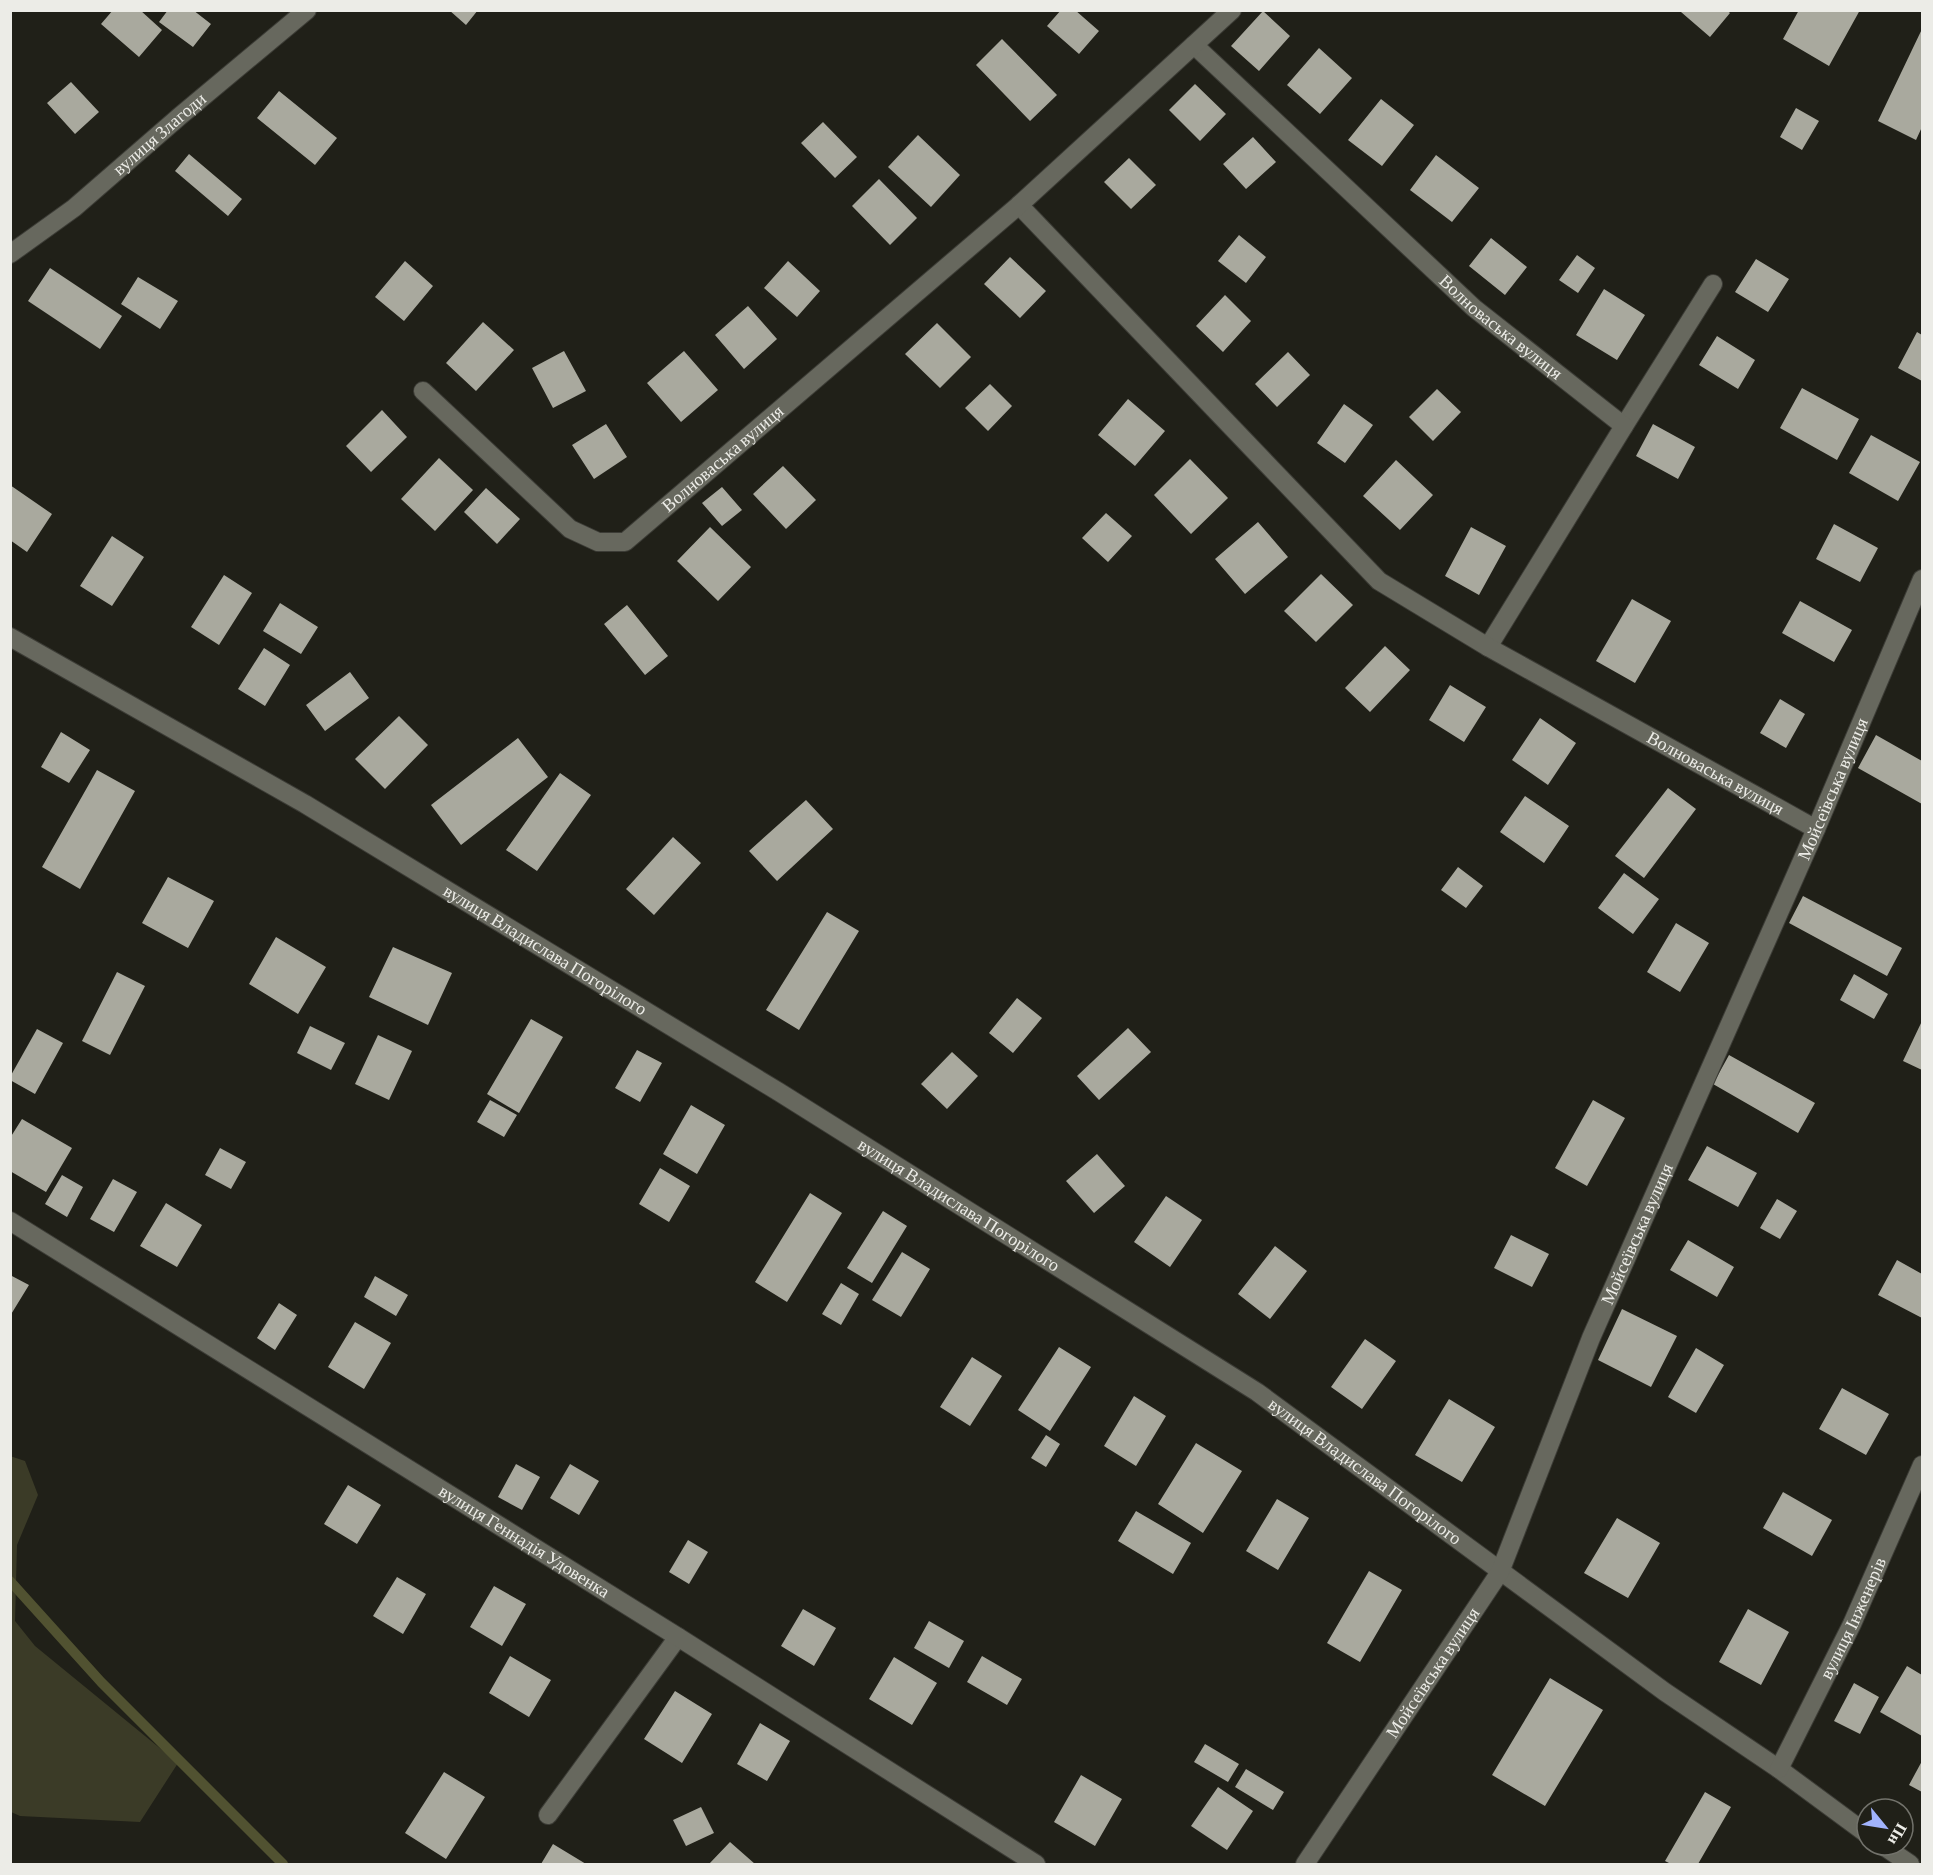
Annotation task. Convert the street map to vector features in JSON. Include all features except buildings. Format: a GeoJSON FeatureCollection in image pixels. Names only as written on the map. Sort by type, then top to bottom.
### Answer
{"type":"FeatureCollection","features":[{"type":"Feature","properties":{"kind":"street","name":"вулиця Злагоди"},"geometry":{"type":"LineString","coordinates":[[10,254],[74,208],[307,10]]}},
{"type":"Feature","properties":{"kind":"street","name":"Волноваська вулиця"},"geometry":{"type":"LineString","coordinates":[[423,391],[570,529],[598,542],[625,542],[1019,205],[1232,10]]}},
{"type":"Feature","properties":{"kind":"street","name":"Волноваська вулиця"},"geometry":{"type":"LineString","coordinates":[[1194,45],[1474,308],[1624,426]]}},
{"type":"Feature","properties":{"kind":"street","name":"Волноваська вулиця"},"geometry":{"type":"LineString","coordinates":[[1019,205],[1379,581],[1488,647],[1816,829]]}},
{"type":"Feature","properties":{"kind":"street"},"geometry":{"type":"LineString","coordinates":[[1488,647],[1713,284]]}},
{"type":"Feature","properties":{"kind":"street","name":"Мойсеївська вулиця"},"geometry":{"type":"LineString","coordinates":[[1305,1864],[1500,1572],[1591,1338],[1816,829],[1923,579]]}},
{"type":"Feature","properties":{"kind":"street","name":"вулиця Владислава Погорілого"},"geometry":{"type":"LineString","coordinates":[[10,636],[305,804],[789,1098],[1257,1392],[1665,1692],[1779,1769],[1855,1825]]}},
{"type":"Feature","properties":{"kind":"street","name":"вулиця Геннадія Удовенка"},"geometry":{"type":"LineString","coordinates":[[10,1221],[678,1637],[1036,1864]]}},
{"type":"Feature","properties":{"kind":"street","name":"вулиця Інженерів"},"geometry":{"type":"LineString","coordinates":[[1779,1769],[1852,1624],[1923,1465]]}},
{"type":"Feature","properties":{"kind":"street"},"geometry":{"type":"LineString","coordinates":[[548,1815],[678,1637]]}},
{"type":"Feature","properties":{"kind":"green space"},"geometry":{"type":"Polygon","coordinates":[[[10,1456],[25,1461],[38,1495],[17,1545],[15,1621],[35,1646],[178,1763],[140,1822],[20,1816],[11,1812],[10,1456]]]}},
{"type":"Feature","properties":{"kind":"waterway"},"geometry":{"type":"LineString","coordinates":[[10,1581],[101,1682],[283,1864]]}}]}
